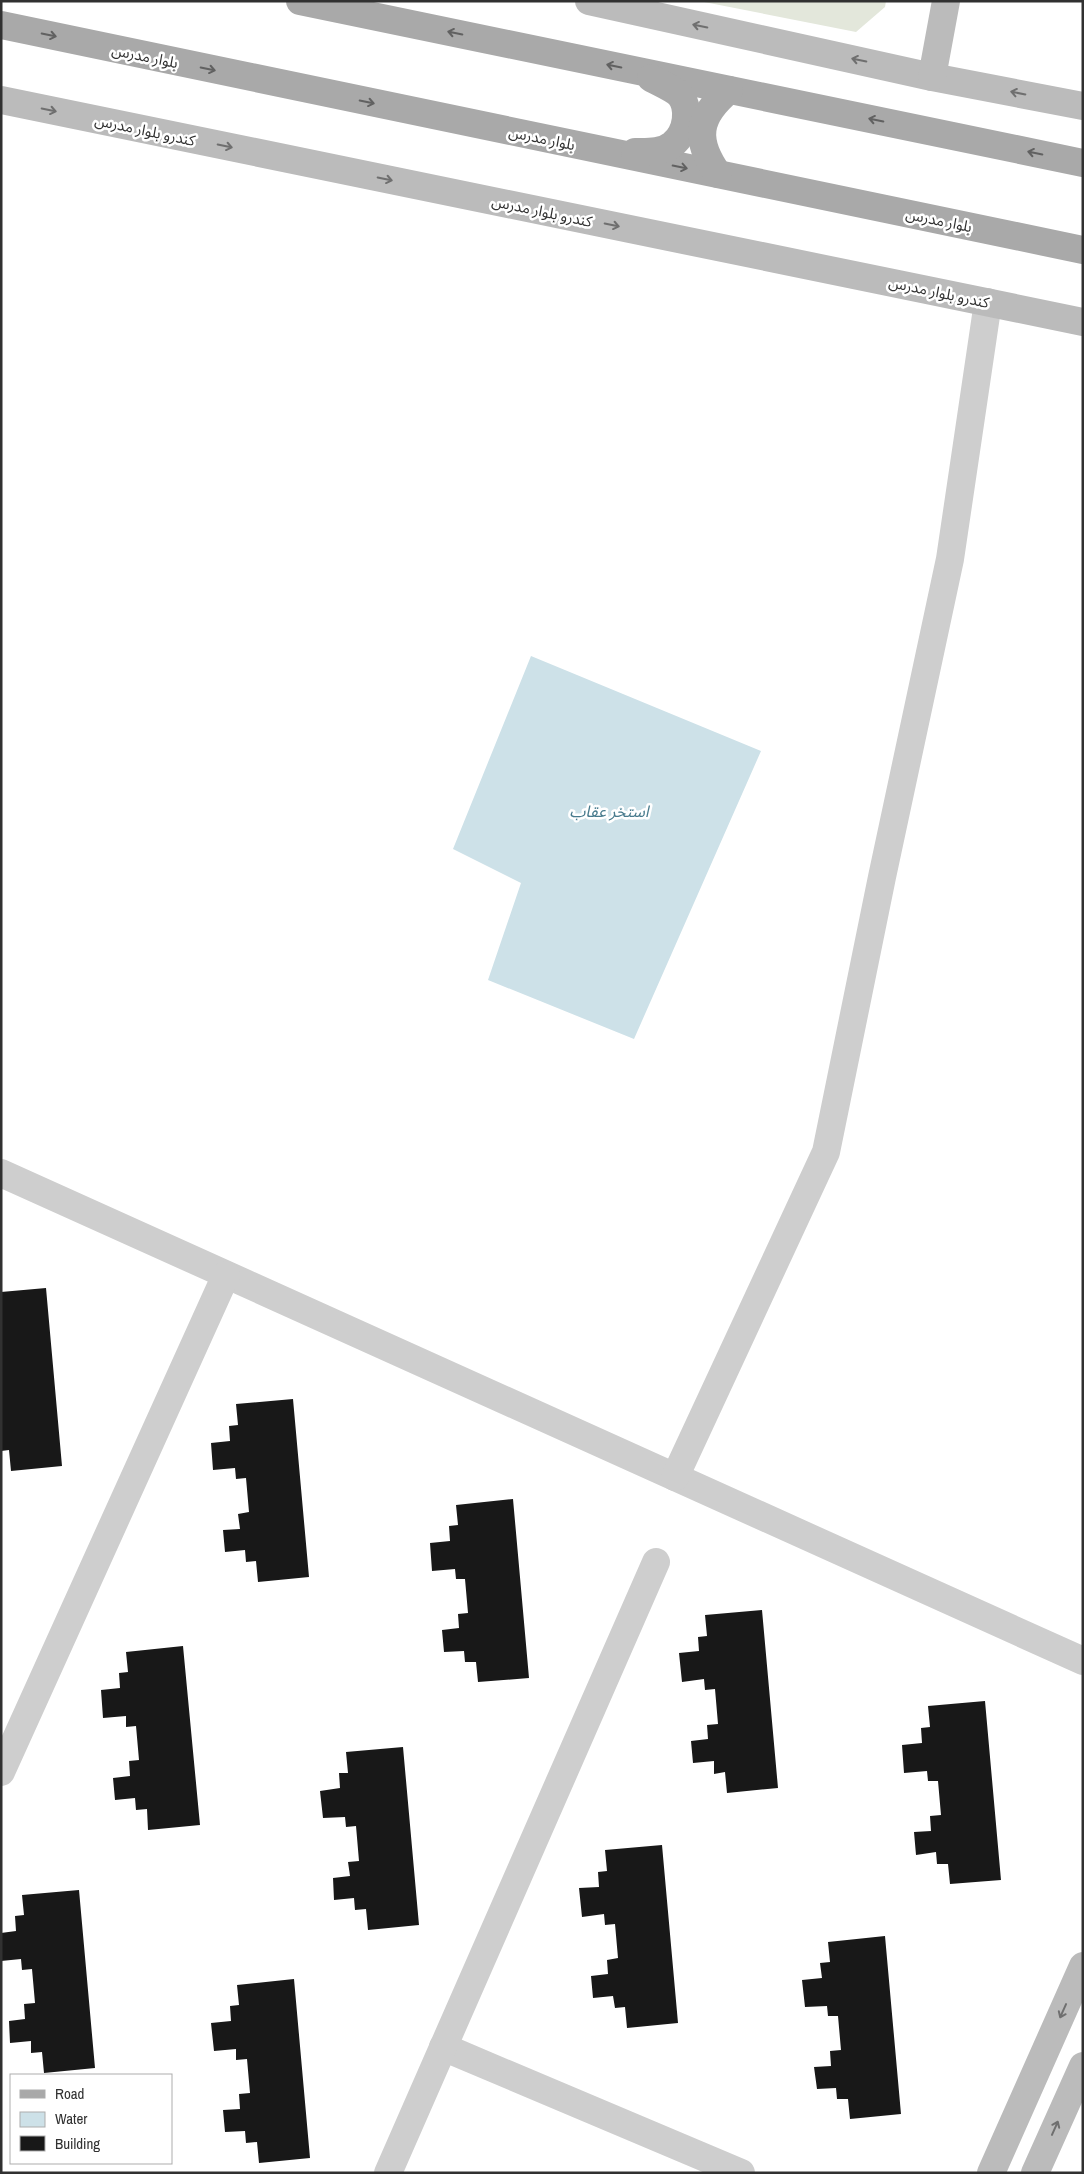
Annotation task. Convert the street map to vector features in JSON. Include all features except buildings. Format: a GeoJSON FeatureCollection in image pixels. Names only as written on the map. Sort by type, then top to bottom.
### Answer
{"type":"FeatureCollection","features":[{"type":"Feature","properties":{"kind":"main road"},"geometry":{"type":"LineString","coordinates":[[589,1],[932,77],[1083,106]]}},
{"type":"Feature","properties":{"kind":"main road"},"geometry":{"type":"LineString","coordinates":[[932,77],[946,1]]}},
{"type":"Feature","properties":{"kind":"main road"},"geometry":{"type":"LineString","coordinates":[[309,2],[1083,163]]}},
{"type":"Feature","properties":{"kind":"main road","name":"بلوار مدرس"},"geometry":{"type":"LineString","coordinates":[[1,26],[1083,250]]}},
{"type":"Feature","properties":{"kind":"main road"},"geometry":{"type":"LineString","coordinates":[[611,153],[656,152],[673,144],[685,125],[687,107],[678,94],[640,72]]}},
{"type":"Feature","properties":{"kind":"main road"},"geometry":{"type":"LineString","coordinates":[[718,174],[707,158],[702,139],[705,120],[714,102],[730,90]]}},
{"type":"Feature","properties":{"kind":"main road","name":"کندرو بلوار مدرس"},"geometry":{"type":"LineString","coordinates":[[1,100],[1083,322]]}},
{"type":"Feature","properties":{"kind":"main road"},"geometry":{"type":"LineString","coordinates":[[991,2173],[1083,1966]]}},
{"type":"Feature","properties":{"kind":"main road"},"geometry":{"type":"LineString","coordinates":[[1035,2173],[1083,2066]]}},
{"type":"Feature","properties":{"kind":"street"},"geometry":{"type":"LineString","coordinates":[[675,1477],[826,1152],[950,559],[988,302]]}},
{"type":"Feature","properties":{"kind":"street"},"geometry":{"type":"LineString","coordinates":[[1,1173],[1083,1661]]}},
{"type":"Feature","properties":{"kind":"street"},"geometry":{"type":"LineString","coordinates":[[1,1772],[226,1275]]}},
{"type":"Feature","properties":{"kind":"street"},"geometry":{"type":"LineString","coordinates":[[388,2173],[656,1562]]}},
{"type":"Feature","properties":{"kind":"street"},"geometry":{"type":"LineString","coordinates":[[443,2047],[741,2173]]}},
{"type":"Feature","properties":{"kind":"shaded area"},"geometry":{"type":"Polygon","coordinates":[[[699,1],[886,1],[885,7],[856,32],[699,1]]]}},
{"type":"Feature","properties":{"kind":"water","name":"استخر عقاب"},"geometry":{"type":"Polygon","coordinates":[[[531,656],[761,751],[634,1039],[488,980],[521,883],[453,849],[531,656]]]}}]}
